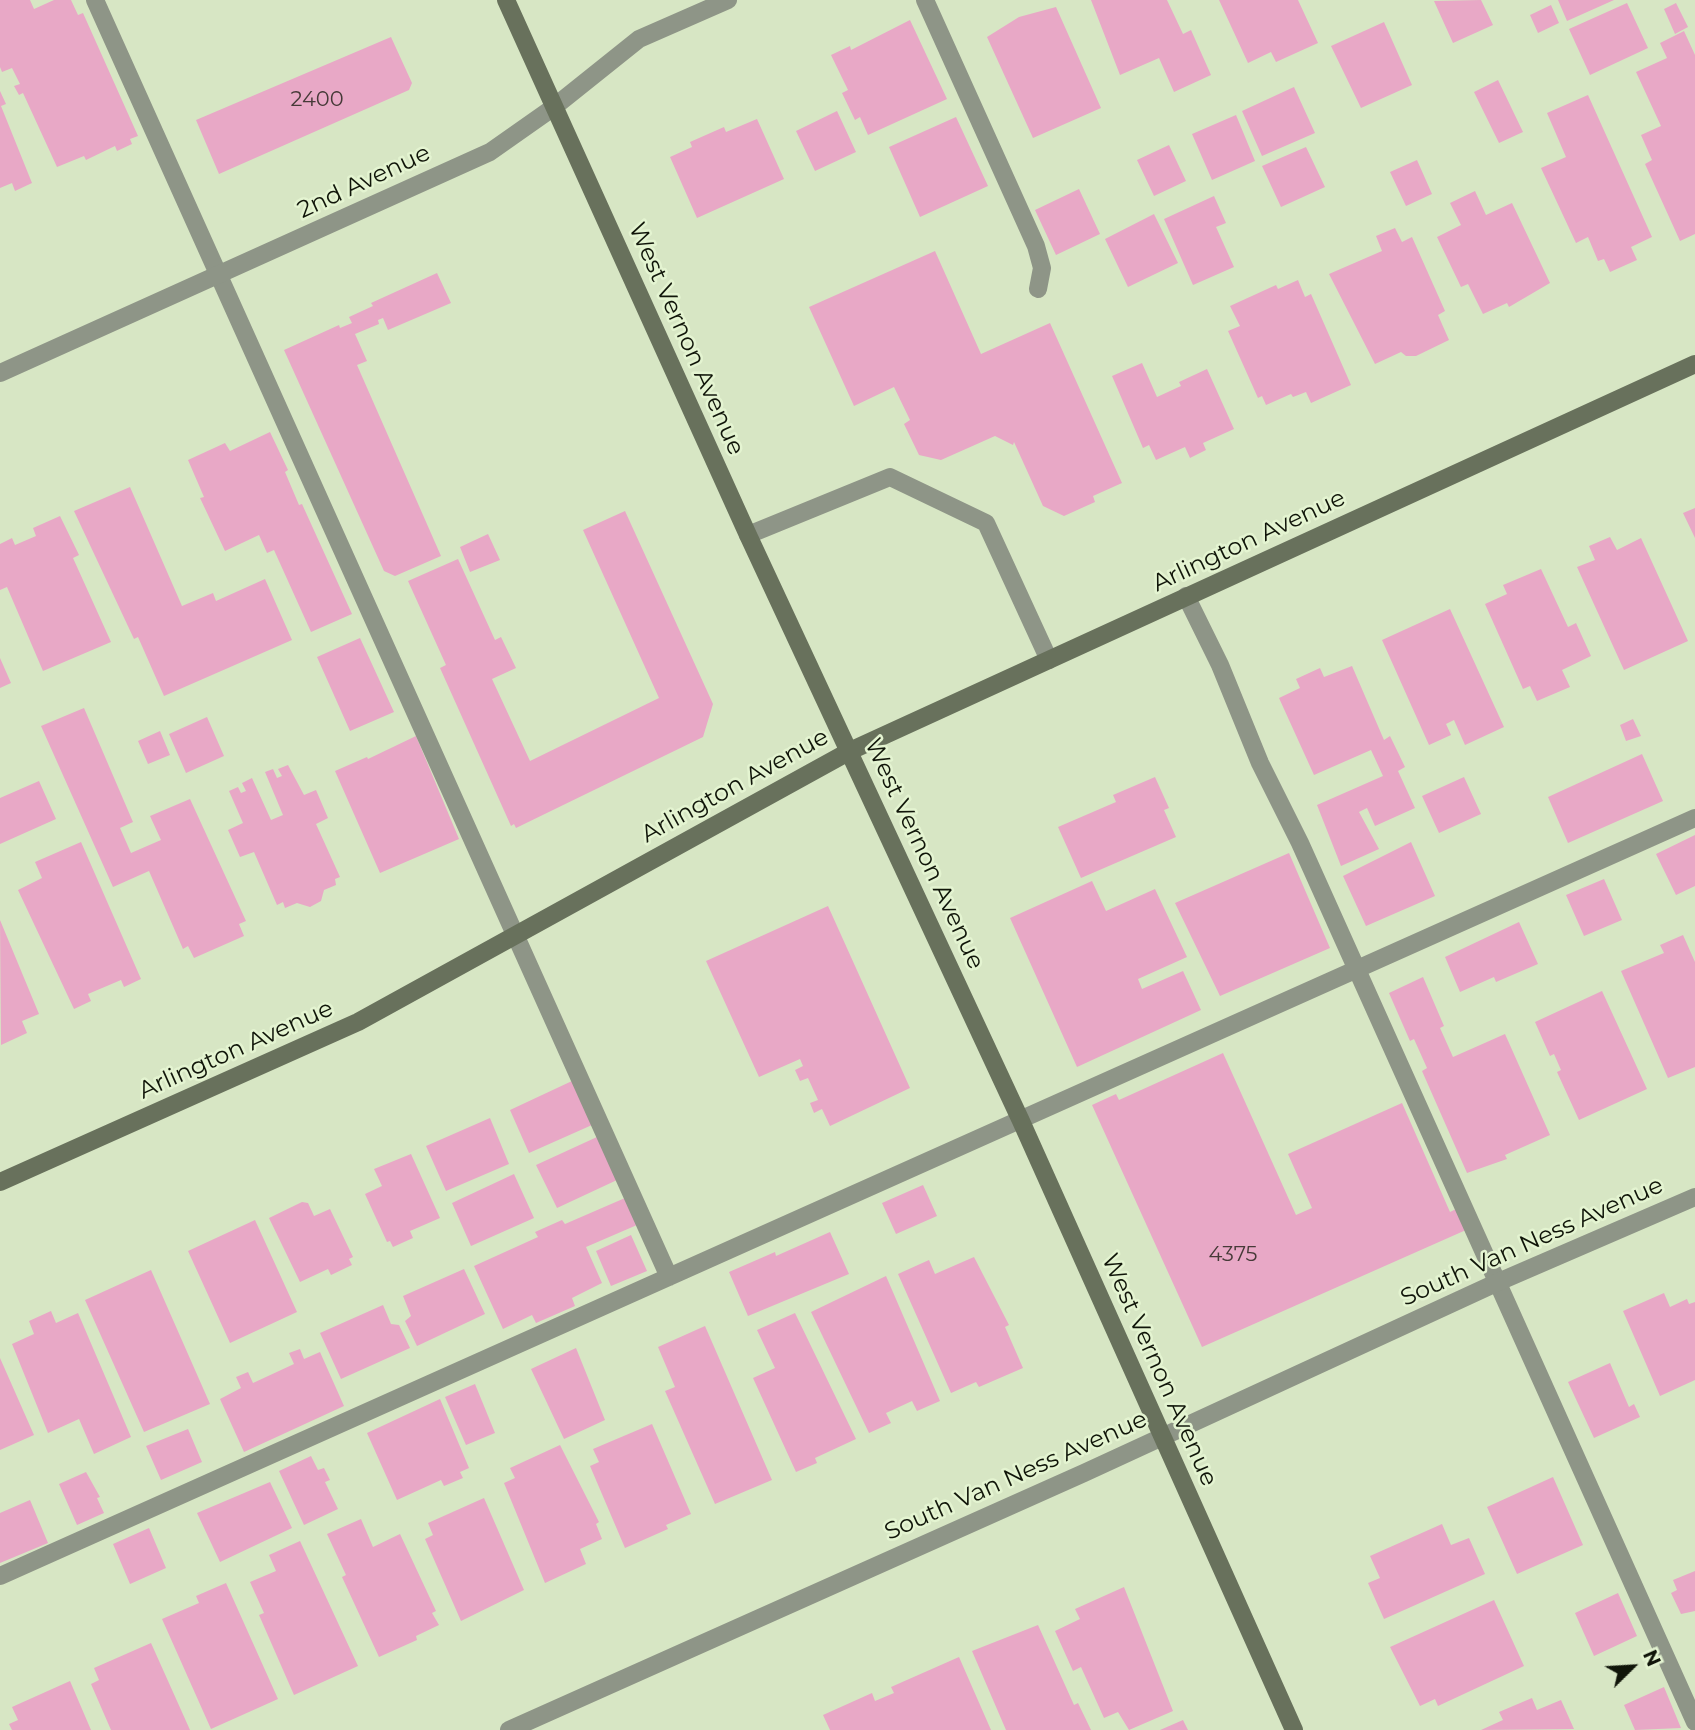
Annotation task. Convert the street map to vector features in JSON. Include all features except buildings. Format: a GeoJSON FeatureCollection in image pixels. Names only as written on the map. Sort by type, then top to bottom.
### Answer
{"type":"FeatureCollection","features":[{"type":"Feature","properties":{"kind":"main road","name":"West Vernon Avenue"},"geometry":{"type":"LineString","coordinates":[[506,0],[748,536],[1021,1121],[1294,1730]]}},
{"type":"Feature","properties":{"kind":"main road","name":"Arlington Avenue"},"geometry":{"type":"LineString","coordinates":[[0,1182],[358,1022],[850,751],[1695,364]]}},
{"type":"Feature","properties":{"kind":"street"},"geometry":{"type":"LineString","coordinates":[[95,0],[669,1278]]}},
{"type":"Feature","properties":{"kind":"street","name":"2nd Avenue"},"geometry":{"type":"LineString","coordinates":[[0,373],[490,152],[554,107],[639,39],[727,0]]}},
{"type":"Feature","properties":{"kind":"street"},"geometry":{"type":"LineString","coordinates":[[925,0],[1036,246],[1042,268],[1038,289]]}},
{"type":"Feature","properties":{"kind":"street"},"geometry":{"type":"LineString","coordinates":[[748,536],[890,477],[986,523],[1049,660]]}},
{"type":"Feature","properties":{"kind":"street"},"geometry":{"type":"LineString","coordinates":[[1186,596],[1220,665],[1260,763],[1300,843],[1355,971],[1695,1722]]}},
{"type":"Feature","properties":{"kind":"street"},"geometry":{"type":"LineString","coordinates":[[0,1576],[1695,818]]}},
{"type":"Feature","properties":{"kind":"street","name":"South Van Ness Avenue"},"geometry":{"type":"LineString","coordinates":[[509,1730],[1163,1437],[1496,1283],[1695,1197]]}}]}
